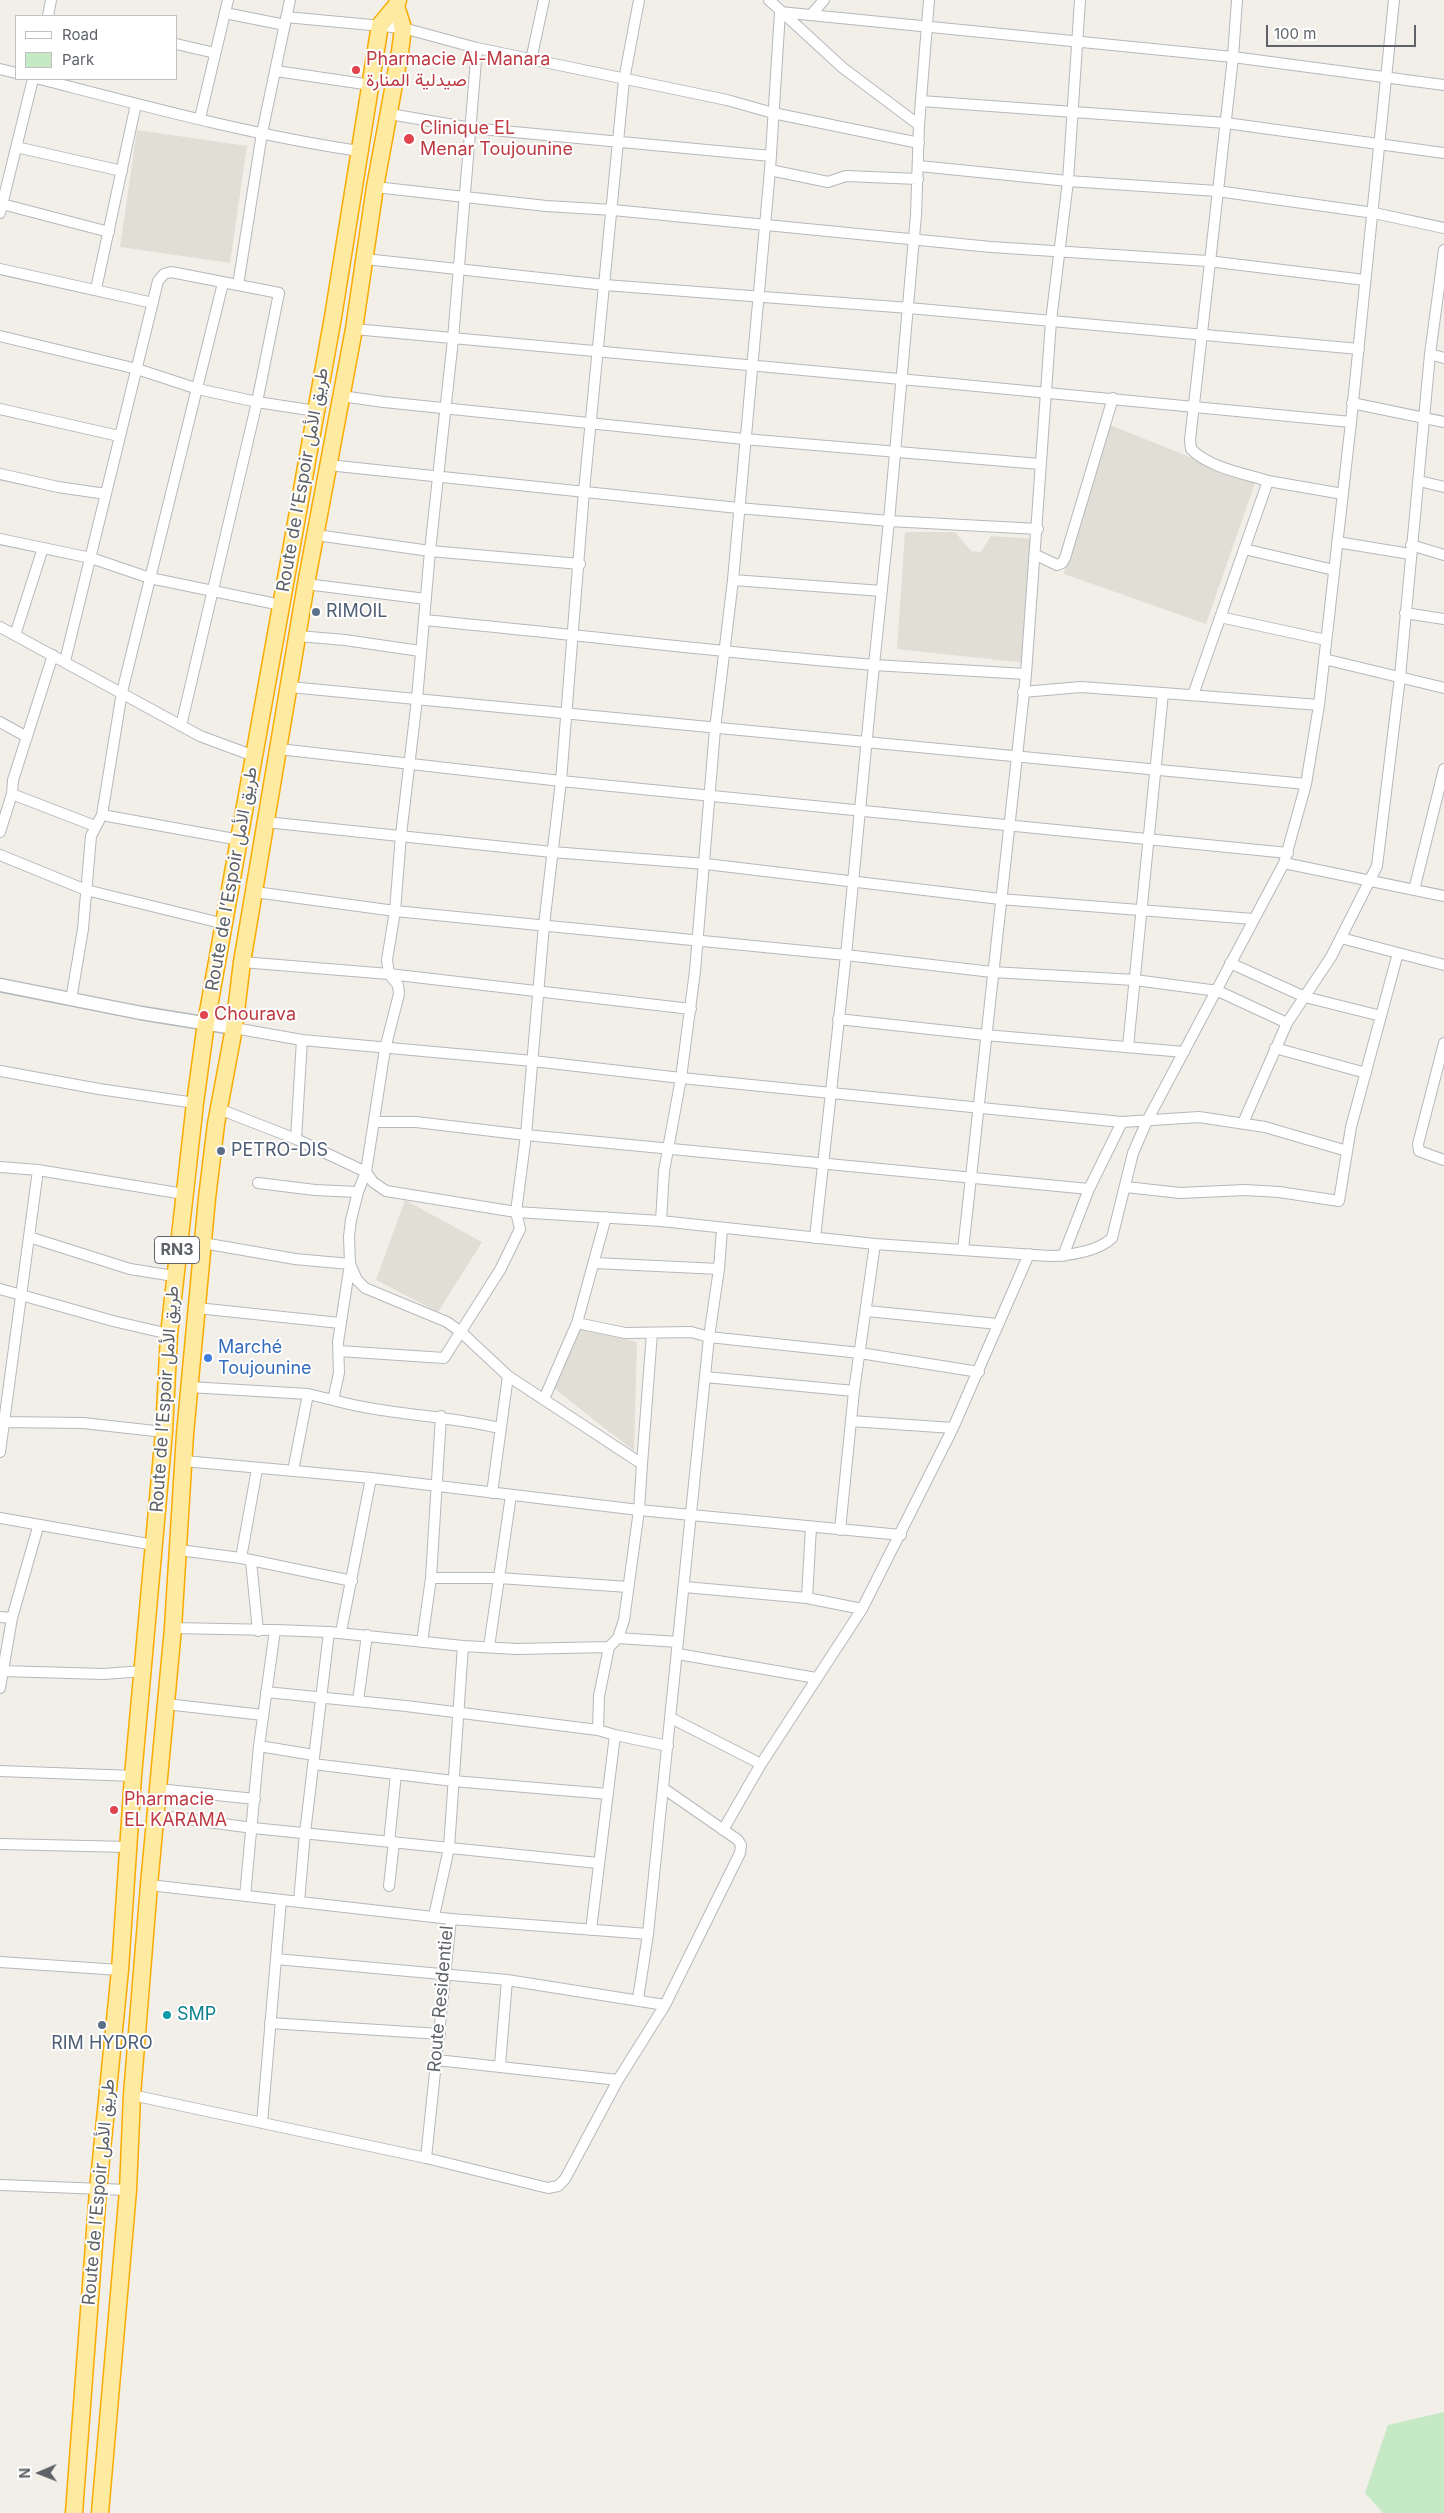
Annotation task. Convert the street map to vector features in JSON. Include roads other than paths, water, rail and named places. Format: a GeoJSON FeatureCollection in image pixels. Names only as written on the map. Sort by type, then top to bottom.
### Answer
{"type":"FeatureCollection","features":[{"type":"Feature","properties":{"kind":"highway","name":"Route de l’Espoir طريق الأمل"},"geometry":{"type":"LineString","coordinates":[[74,2513],[98,2190],[120,1970],[133,1776],[164,1432],[169,1334],[174,1276],[195,1103],[206,1023],[226,924],[316,411],[380,25],[397,3]]}},
{"type":"Feature","properties":{"kind":"highway","name":"Route de l’Espoir طريق الأمل"},"geometry":{"type":"LineString","coordinates":[[100,2513],[128,2190],[132,2095],[149,1885],[173,1628],[189,1387],[203,1243],[219,1109],[234,1028],[242,962],[306,584],[354,329],[375,187],[390,114],[403,28],[397,3]]}},
{"type":"Feature","properties":{"kind":"street"},"geometry":{"type":"LineString","coordinates":[[48,15],[51,0]]}},
{"type":"Feature","properties":{"kind":"street"},"geometry":{"type":"LineString","coordinates":[[200,118],[228,0]]}},
{"type":"Feature","properties":{"kind":"street"},"geometry":{"type":"LineString","coordinates":[[238,285],[262,133],[290,0]]}},
{"type":"Feature","properties":{"kind":"street"},"geometry":{"type":"LineString","coordinates":[[532,60],[544,0]]}},
{"type":"Feature","properties":{"kind":"street"},"geometry":{"type":"LineString","coordinates":[[339,1351],[444,1358],[500,1270],[516,1238],[520,1225],[516,1212],[534,1061],[544,925],[561,781],[580,564],[584,491],[606,285],[624,80],[638,0]]}},
{"type":"Feature","properties":{"kind":"street"},"geometry":{"type":"LineString","coordinates":[[769,0],[843,68],[919,125]]}},
{"type":"Feature","properties":{"kind":"street"},"geometry":{"type":"LineString","coordinates":[[811,14],[824,0]]}},
{"type":"Feature","properties":{"kind":"street"},"geometry":{"type":"LineString","coordinates":[[816,1238],[868,741],[909,308],[919,166],[919,125],[930,0]]}},
{"type":"Feature","properties":{"kind":"street"},"geometry":{"type":"LineString","coordinates":[[962,1250],[1015,758],[1026,674],[1038,529],[1040,464],[1051,321],[1068,182],[1080,0]]}},
{"type":"Feature","properties":{"kind":"street"},"geometry":{"type":"LineString","coordinates":[[1237,0],[1226,123],[1208,261],[1190,440],[1191,449],[1222,467],[1268,481],[1343,494]]}},
{"type":"Feature","properties":{"kind":"street"},"geometry":{"type":"LineString","coordinates":[[219,1109],[296,1139],[366,1172],[372,1182],[386,1191],[516,1212],[661,1221],[875,1244],[1063,1256],[1107,1244],[1112,1238],[1133,1153],[1147,1121],[1218,991],[1252,919],[1284,863],[1306,784],[1319,705],[1343,494],[1365,280],[1374,213],[1394,0]]}},
{"type":"Feature","properties":{"kind":"street"},"geometry":{"type":"LineString","coordinates":[[780,12],[1233,57],[1388,76],[1444,85]]}},
{"type":"Feature","properties":{"kind":"street"},"geometry":{"type":"LineString","coordinates":[[661,1221],[664,1171],[670,1148],[682,1078],[706,864],[715,729],[725,653],[770,170],[780,12]]}},
{"type":"Feature","properties":{"kind":"street"},"geometry":{"type":"LineString","coordinates":[[224,13],[286,21],[380,25],[403,28],[477,48],[727,100],[773,113],[919,143]]}},
{"type":"Feature","properties":{"kind":"street"},"geometry":{"type":"LineString","coordinates":[[178,44],[215,53]]}},
{"type":"Feature","properties":{"kind":"street"},"geometry":{"type":"LineString","coordinates":[[333,1400],[339,1373],[340,1324],[350,1264],[349,1236],[358,1192],[366,1172],[385,1048],[398,994],[398,985],[389,974],[387,960],[395,911],[430,550],[460,270],[477,48]]}},
{"type":"Feature","properties":{"kind":"street"},"geometry":{"type":"LineString","coordinates":[[0,69],[15,73]]}},
{"type":"Feature","properties":{"kind":"street"},"geometry":{"type":"LineString","coordinates":[[276,71],[371,86]]}},
{"type":"Feature","properties":{"kind":"street"},"geometry":{"type":"LineString","coordinates":[[34,80],[1,209],[109,232]]}},
{"type":"Feature","properties":{"kind":"street"},"geometry":{"type":"LineString","coordinates":[[44,80],[136,104],[262,133],[307,143],[358,150]]}},
{"type":"Feature","properties":{"kind":"street"},"geometry":{"type":"LineString","coordinates":[[921,101],[1226,123],[1444,153]]}},
{"type":"Feature","properties":{"kind":"street"},"geometry":{"type":"LineString","coordinates":[[96,289],[136,104]]}},
{"type":"Feature","properties":{"kind":"street"},"geometry":{"type":"LineString","coordinates":[[390,114],[471,128],[771,156]]}},
{"type":"Feature","properties":{"kind":"street"},"geometry":{"type":"LineString","coordinates":[[16,147],[122,171]]}},
{"type":"Feature","properties":{"kind":"street"},"geometry":{"type":"LineString","coordinates":[[919,166],[1068,182],[1217,192],[1374,213],[1444,228]]}},
{"type":"Feature","properties":{"kind":"street"},"geometry":{"type":"LineString","coordinates":[[770,170],[828,182],[846,176],[918,179]]}},
{"type":"Feature","properties":{"kind":"street"},"geometry":{"type":"LineString","coordinates":[[375,187],[467,198],[613,210],[764,227],[1058,253],[1208,261],[1365,280]]}},
{"type":"Feature","properties":{"kind":"street"},"geometry":{"type":"LineString","coordinates":[[1243,1123],[1275,1048],[1288,1023],[1341,938],[1377,866],[1400,677],[1410,550],[1419,481],[1430,354],[1441,295],[1444,250]]}},
{"type":"Feature","properties":{"kind":"street"},"geometry":{"type":"LineString","coordinates":[[365,259],[606,285],[757,298],[909,308],[1359,349]]}},
{"type":"Feature","properties":{"kind":"street"},"geometry":{"type":"LineString","coordinates":[[0,269],[153,303]]}},
{"type":"Feature","properties":{"kind":"street"},"geometry":{"type":"LineString","coordinates":[[65,661],[158,281],[164,274],[171,272],[279,293],[257,402],[181,726]]}},
{"type":"Feature","properties":{"kind":"street"},"geometry":{"type":"LineString","coordinates":[[71,1000],[82,944],[90,846],[95,826],[102,815],[122,692],[223,282]]}},
{"type":"Feature","properties":{"kind":"street"},"geometry":{"type":"LineString","coordinates":[[354,329],[599,353],[901,378],[1351,422]]}},
{"type":"Feature","properties":{"kind":"street"},"geometry":{"type":"LineString","coordinates":[[0,336],[137,369],[198,389],[257,402],[316,411]]}},
{"type":"Feature","properties":{"kind":"street"},"geometry":{"type":"LineString","coordinates":[[1430,354],[1444,358]]}},
{"type":"Feature","properties":{"kind":"street"},"geometry":{"type":"LineString","coordinates":[[342,396],[744,439],[1040,464]]}},
{"type":"Feature","properties":{"kind":"street"},"geometry":{"type":"LineString","coordinates":[[1036,555],[1057,565],[1062,563],[1065,558],[1112,398]]}},
{"type":"Feature","properties":{"kind":"street"},"geometry":{"type":"LineString","coordinates":[[1352,402],[1444,422]]}},
{"type":"Feature","properties":{"kind":"street"},"geometry":{"type":"LineString","coordinates":[[0,408],[119,436]]}},
{"type":"Feature","properties":{"kind":"street"},"geometry":{"type":"LineString","coordinates":[[328,465],[738,508],[889,521],[1038,529]]}},
{"type":"Feature","properties":{"kind":"street"},"geometry":{"type":"LineString","coordinates":[[0,474],[58,487],[106,494]]}},
{"type":"Feature","properties":{"kind":"street"},"geometry":{"type":"LineString","coordinates":[[1193,695],[1268,481]]}},
{"type":"Feature","properties":{"kind":"street"},"geometry":{"type":"LineString","coordinates":[[1419,481],[1444,487]]}},
{"type":"Feature","properties":{"kind":"street"},"geometry":{"type":"LineString","coordinates":[[316,535],[430,550],[580,564]]}},
{"type":"Feature","properties":{"kind":"street"},"geometry":{"type":"LineString","coordinates":[[0,539],[90,558],[150,578],[281,605]]}},
{"type":"Feature","properties":{"kind":"street"},"geometry":{"type":"LineString","coordinates":[[1337,542],[1444,555]]}},
{"type":"Feature","properties":{"kind":"street"},"geometry":{"type":"LineString","coordinates":[[15,635],[43,548]]}},
{"type":"Feature","properties":{"kind":"street"},"geometry":{"type":"LineString","coordinates":[[1244,549],[1334,570]]}},
{"type":"Feature","properties":{"kind":"street"},"geometry":{"type":"LineString","coordinates":[[732,580],[882,591]]}},
{"type":"Feature","properties":{"kind":"street"},"geometry":{"type":"LineString","coordinates":[[306,584],[426,599]]}},
{"type":"Feature","properties":{"kind":"street"},"geometry":{"type":"LineString","coordinates":[[1405,613],[1444,619]]}},
{"type":"Feature","properties":{"kind":"street"},"geometry":{"type":"LineString","coordinates":[[1220,617],[1326,640]]}},
{"type":"Feature","properties":{"kind":"street"},"geometry":{"type":"LineString","coordinates":[[424,620],[573,634],[725,653],[874,665],[1026,674]]}},
{"type":"Feature","properties":{"kind":"street"},"geometry":{"type":"LineString","coordinates":[[0,628],[53,654],[200,736],[254,756]]}},
{"type":"Feature","properties":{"kind":"street"},"geometry":{"type":"LineString","coordinates":[[298,636],[345,640],[420,651]]}},
{"type":"Feature","properties":{"kind":"street"},"geometry":{"type":"LineString","coordinates":[[0,832],[53,654]]}},
{"type":"Feature","properties":{"kind":"street"},"geometry":{"type":"LineString","coordinates":[[1324,659],[1444,688]]}},
{"type":"Feature","properties":{"kind":"street"},"geometry":{"type":"LineString","coordinates":[[290,687],[417,698],[715,729],[868,741],[1015,758],[1306,784]]}},
{"type":"Feature","properties":{"kind":"street"},"geometry":{"type":"LineString","coordinates":[[1023,692],[1081,687],[1319,705]]}},
{"type":"Feature","properties":{"kind":"street"},"geometry":{"type":"LineString","coordinates":[[1128,1047],[1157,771],[1163,693]]}},
{"type":"Feature","properties":{"kind":"street"},"geometry":{"type":"LineString","coordinates":[[0,722],[27,737]]}},
{"type":"Feature","properties":{"kind":"street"},"geometry":{"type":"LineString","coordinates":[[279,749],[561,781],[861,809],[1149,841],[1288,853]]}},
{"type":"Feature","properties":{"kind":"street"},"geometry":{"type":"LineString","coordinates":[[1414,890],[1444,769]]}},
{"type":"Feature","properties":{"kind":"street"},"geometry":{"type":"LineString","coordinates":[[12,794],[95,826]]}},
{"type":"Feature","properties":{"kind":"street"},"geometry":{"type":"LineString","coordinates":[[102,815],[240,840]]}},
{"type":"Feature","properties":{"kind":"street"},"geometry":{"type":"LineString","coordinates":[[266,822],[552,852],[706,864],[1000,899],[1252,919]]}},
{"type":"Feature","properties":{"kind":"street"},"geometry":{"type":"LineString","coordinates":[[0,856],[86,890],[226,924]]}},
{"type":"Feature","properties":{"kind":"street"},"geometry":{"type":"LineString","coordinates":[[1284,863],[1444,896]]}},
{"type":"Feature","properties":{"kind":"street"},"geometry":{"type":"LineString","coordinates":[[255,892],[395,911],[698,939],[992,972],[1135,980],[1218,991],[1288,1023]]}},
{"type":"Feature","properties":{"kind":"street"},"geometry":{"type":"LineString","coordinates":[[1341,938],[1444,965]]}},
{"type":"Feature","properties":{"kind":"street"},"geometry":{"type":"LineString","coordinates":[[1126,1187],[1180,1193],[1245,1190],[1279,1192],[1336,1202],[1341,1198],[1348,1151],[1398,953]]}},
{"type":"Feature","properties":{"kind":"street"},"geometry":{"type":"LineString","coordinates":[[242,962],[389,974],[539,993],[691,1009]]}},
{"type":"Feature","properties":{"kind":"street"},"geometry":{"type":"LineString","coordinates":[[1230,963],[1305,997],[1381,1016]]}},
{"type":"Feature","properties":{"kind":"street"},"geometry":{"type":"LineString","coordinates":[[0,985],[71,1000],[302,1040],[534,1061],[682,1078],[1122,1122],[1199,1117],[1243,1123],[1348,1151]]}},
{"type":"Feature","properties":{"kind":"street"},"geometry":{"type":"LineString","coordinates":[[838,1020],[1184,1052]]}},
{"type":"Feature","properties":{"kind":"street"},"geometry":{"type":"LineString","coordinates":[[296,1139],[302,1040]]}},
{"type":"Feature","properties":{"kind":"street"},"geometry":{"type":"LineString","coordinates":[[1444,1042],[1418,1144],[1419,1151],[1444,1160]]}},
{"type":"Feature","properties":{"kind":"street"},"geometry":{"type":"LineString","coordinates":[[1275,1048],[1366,1074]]}},
{"type":"Feature","properties":{"kind":"street"},"geometry":{"type":"LineString","coordinates":[[0,1070],[100,1089],[195,1103]]}},
{"type":"Feature","properties":{"kind":"street"},"geometry":{"type":"LineString","coordinates":[[374,1122],[416,1122],[526,1135],[1089,1189]]}},
{"type":"Feature","properties":{"kind":"street"},"geometry":{"type":"LineString","coordinates":[[1063,1256],[1089,1189],[1122,1122]]}},
{"type":"Feature","properties":{"kind":"street"},"geometry":{"type":"LineString","coordinates":[[0,1167],[38,1170],[184,1194]]}},
{"type":"Feature","properties":{"kind":"street"},"geometry":{"type":"LineString","coordinates":[[0,1452],[2,1422],[38,1170]]}},
{"type":"Feature","properties":{"kind":"street"},"geometry":{"type":"LineString","coordinates":[[258,1183],[315,1190],[358,1192]]}},
{"type":"Feature","properties":{"kind":"street"},"geometry":{"type":"LineString","coordinates":[[544,1399],[577,1324],[606,1217]]}},
{"type":"Feature","properties":{"kind":"street"},"geometry":{"type":"LineString","coordinates":[[638,1999],[648,1934],[685,1587],[709,1337],[719,1269],[722,1229]]}},
{"type":"Feature","properties":{"kind":"street"},"geometry":{"type":"LineString","coordinates":[[29,1237],[130,1269],[174,1276]]}},
{"type":"Feature","properties":{"kind":"street"},"geometry":{"type":"LineString","coordinates":[[203,1243],[295,1259],[350,1264]]}},
{"type":"Feature","properties":{"kind":"street"},"geometry":{"type":"LineString","coordinates":[[840,1530],[854,1391],[867,1311],[875,1244]]}},
{"type":"Feature","properties":{"kind":"street"},"geometry":{"type":"LineString","coordinates":[[723,1830],[761,1764],[862,1609],[954,1428],[1029,1254]]}},
{"type":"Feature","properties":{"kind":"street"},"geometry":{"type":"LineString","coordinates":[[595,1263],[719,1269]]}},
{"type":"Feature","properties":{"kind":"street"},"geometry":{"type":"LineString","coordinates":[[350,1264],[357,1280],[365,1288],[437,1318],[461,1332],[508,1376],[642,1464]]}},
{"type":"Feature","properties":{"kind":"street"},"geometry":{"type":"LineString","coordinates":[[0,1288],[113,1321],[169,1334]]}},
{"type":"Feature","properties":{"kind":"street"},"geometry":{"type":"LineString","coordinates":[[197,1308],[340,1324]]}},
{"type":"Feature","properties":{"kind":"street"},"geometry":{"type":"LineString","coordinates":[[867,1311],[998,1324]]}},
{"type":"Feature","properties":{"kind":"street"},"geometry":{"type":"LineString","coordinates":[[577,1324],[610,1331],[691,1332],[709,1337],[860,1353],[979,1372]]}},
{"type":"Feature","properties":{"kind":"street"},"geometry":{"type":"LineString","coordinates":[[598,1730],[599,1696],[610,1647],[618,1638],[624,1620],[639,1510],[652,1333]]}},
{"type":"Feature","properties":{"kind":"street"},"geometry":{"type":"LineString","coordinates":[[492,1493],[499,1428],[508,1376]]}},
{"type":"Feature","properties":{"kind":"street"},"geometry":{"type":"LineString","coordinates":[[705,1377],[854,1391]]}},
{"type":"Feature","properties":{"kind":"street"},"geometry":{"type":"LineString","coordinates":[[189,1387],[308,1394],[361,1407],[441,1416],[499,1428]]}},
{"type":"Feature","properties":{"kind":"street"},"geometry":{"type":"LineString","coordinates":[[293,1471],[308,1394]]}},
{"type":"Feature","properties":{"kind":"street"},"geometry":{"type":"LineString","coordinates":[[422,1642],[431,1578],[441,1416]]}},
{"type":"Feature","properties":{"kind":"street"},"geometry":{"type":"LineString","coordinates":[[851,1421],[954,1428]]}},
{"type":"Feature","properties":{"kind":"street"},"geometry":{"type":"LineString","coordinates":[[2,1422],[83,1423],[164,1432]]}},
{"type":"Feature","properties":{"kind":"street"},"geometry":{"type":"LineString","coordinates":[[184,1461],[371,1478],[639,1510],[901,1535]]}},
{"type":"Feature","properties":{"kind":"street"},"geometry":{"type":"LineString","coordinates":[[257,1469],[246,1560],[258,1631]]}},
{"type":"Feature","properties":{"kind":"street"},"geometry":{"type":"LineString","coordinates":[[341,1632],[371,1478]]}},
{"type":"Feature","properties":{"kind":"street"},"geometry":{"type":"LineString","coordinates":[[489,1647],[511,1495]]}},
{"type":"Feature","properties":{"kind":"street"},"geometry":{"type":"LineString","coordinates":[[0,1518],[38,1527],[154,1545]]}},
{"type":"Feature","properties":{"kind":"street"},"geometry":{"type":"LineString","coordinates":[[0,1688],[1,1671],[12,1618],[38,1527]]}},
{"type":"Feature","properties":{"kind":"street"},"geometry":{"type":"LineString","coordinates":[[807,1598],[811,1527]]}},
{"type":"Feature","properties":{"kind":"street"},"geometry":{"type":"LineString","coordinates":[[179,1550],[246,1560],[352,1581]]}},
{"type":"Feature","properties":{"kind":"street"},"geometry":{"type":"LineString","coordinates":[[431,1578],[500,1578],[628,1587]]}},
{"type":"Feature","properties":{"kind":"street"},"geometry":{"type":"LineString","coordinates":[[685,1587],[807,1598],[862,1609]]}},
{"type":"Feature","properties":{"kind":"street"},"geometry":{"type":"LineString","coordinates":[[0,1617],[12,1618]]}},
{"type":"Feature","properties":{"kind":"street"},"geometry":{"type":"LineString","coordinates":[[173,1628],[341,1632],[463,1646],[517,1649],[610,1647]]}},
{"type":"Feature","properties":{"kind":"street"},"geometry":{"type":"LineString","coordinates":[[245,1896],[253,1828],[259,1746],[275,1630]]}},
{"type":"Feature","properties":{"kind":"street"},"geometry":{"type":"LineString","coordinates":[[300,1902],[305,1833],[329,1632]]}},
{"type":"Feature","properties":{"kind":"street"},"geometry":{"type":"LineString","coordinates":[[358,1701],[367,1635]]}},
{"type":"Feature","properties":{"kind":"street"},"geometry":{"type":"LineString","coordinates":[[618,1638],[678,1642]]}},
{"type":"Feature","properties":{"kind":"street"},"geometry":{"type":"LineString","coordinates":[[434,1916],[449,1848],[463,1646]]}},
{"type":"Feature","properties":{"kind":"street"},"geometry":{"type":"LineString","coordinates":[[678,1654],[816,1678]]}},
{"type":"Feature","properties":{"kind":"street"},"geometry":{"type":"LineString","coordinates":[[1,1671],[104,1674],[143,1671]]}},
{"type":"Feature","properties":{"kind":"street"},"geometry":{"type":"LineString","coordinates":[[266,1692],[358,1701],[598,1730],[668,1746]]}},
{"type":"Feature","properties":{"kind":"street"},"geometry":{"type":"LineString","coordinates":[[166,1704],[263,1715]]}},
{"type":"Feature","properties":{"kind":"street"},"geometry":{"type":"LineString","coordinates":[[671,1718],[761,1764]]}},
{"type":"Feature","properties":{"kind":"street"},"geometry":{"type":"LineString","coordinates":[[591,1930],[615,1735]]}},
{"type":"Feature","properties":{"kind":"street"},"geometry":{"type":"LineString","coordinates":[[259,1746],[313,1760],[396,1774],[453,1781],[608,1794]]}},
{"type":"Feature","properties":{"kind":"street"},"geometry":{"type":"LineString","coordinates":[[0,1771],[133,1776]]}},
{"type":"Feature","properties":{"kind":"street"},"geometry":{"type":"LineString","coordinates":[[390,1886],[396,1774]]}},
{"type":"Feature","properties":{"kind":"street"},"geometry":{"type":"LineString","coordinates":[[132,2095],[426,2158],[548,2188],[558,2186],[566,2179],[618,2080],[665,2005],[740,1853],[741,1845],[738,1840],[663,1788]]}},
{"type":"Feature","properties":{"kind":"street"},"geometry":{"type":"LineString","coordinates":[[158,1789],[255,1799]]}},
{"type":"Feature","properties":{"kind":"street"},"geometry":{"type":"LineString","coordinates":[[156,1815],[253,1828],[598,1863]]}},
{"type":"Feature","properties":{"kind":"street"},"geometry":{"type":"LineString","coordinates":[[0,1844],[129,1847]]}},
{"type":"Feature","properties":{"kind":"street","name":"Route Residentiel"},"geometry":{"type":"LineString","coordinates":[[149,1885],[451,1919],[426,2158]]}},
{"type":"Feature","properties":{"kind":"street"},"geometry":{"type":"LineString","coordinates":[[262,2123],[281,1900]]}},
{"type":"Feature","properties":{"kind":"street"},"geometry":{"type":"LineString","coordinates":[[451,1919],[648,1934]]}},
{"type":"Feature","properties":{"kind":"street"},"geometry":{"type":"LineString","coordinates":[[276,1959],[507,1980],[638,1999],[665,2005]]}},
{"type":"Feature","properties":{"kind":"street"},"geometry":{"type":"LineString","coordinates":[[0,1962],[120,1970]]}},
{"type":"Feature","properties":{"kind":"street"},"geometry":{"type":"LineString","coordinates":[[500,2065],[507,1980]]}},
{"type":"Feature","properties":{"kind":"street"},"geometry":{"type":"LineString","coordinates":[[270,2024],[440,2034]]}},
{"type":"Feature","properties":{"kind":"street"},"geometry":{"type":"LineString","coordinates":[[437,2060],[500,2065],[618,2080]]}},
{"type":"Feature","properties":{"kind":"street"},"geometry":{"type":"LineString","coordinates":[[0,2185],[128,2190]]}},
{"type":"Feature","properties":{"kind":"place","name":"Pharmacie Al-Manara صيدلية المنارة"},"geometry":{"type":"Point","coordinates":[356,70]}},
{"type":"Feature","properties":{"kind":"place","name":"Clinique EL Menar Toujounine"},"geometry":{"type":"Point","coordinates":[409,139]}},
{"type":"Feature","properties":{"kind":"place","name":"RIMOIL"},"geometry":{"type":"Point","coordinates":[316,612]}},
{"type":"Feature","properties":{"kind":"place","name":"Chourava"},"geometry":{"type":"Point","coordinates":[204,1015]}},
{"type":"Feature","properties":{"kind":"place","name":"PETRO-DIS"},"geometry":{"type":"Point","coordinates":[221,1151]}},
{"type":"Feature","properties":{"kind":"place","name":"Marché Toujounine"},"geometry":{"type":"Point","coordinates":[208,1358]}},
{"type":"Feature","properties":{"kind":"place","name":"Pharmacie EL KARAMA"},"geometry":{"type":"Point","coordinates":[114,1810]}},
{"type":"Feature","properties":{"kind":"place","name":"SMP"},"geometry":{"type":"Point","coordinates":[167,2015]}},
{"type":"Feature","properties":{"kind":"place","name":"RIM HYDRO"},"geometry":{"type":"Point","coordinates":[102,2025]}}]}
